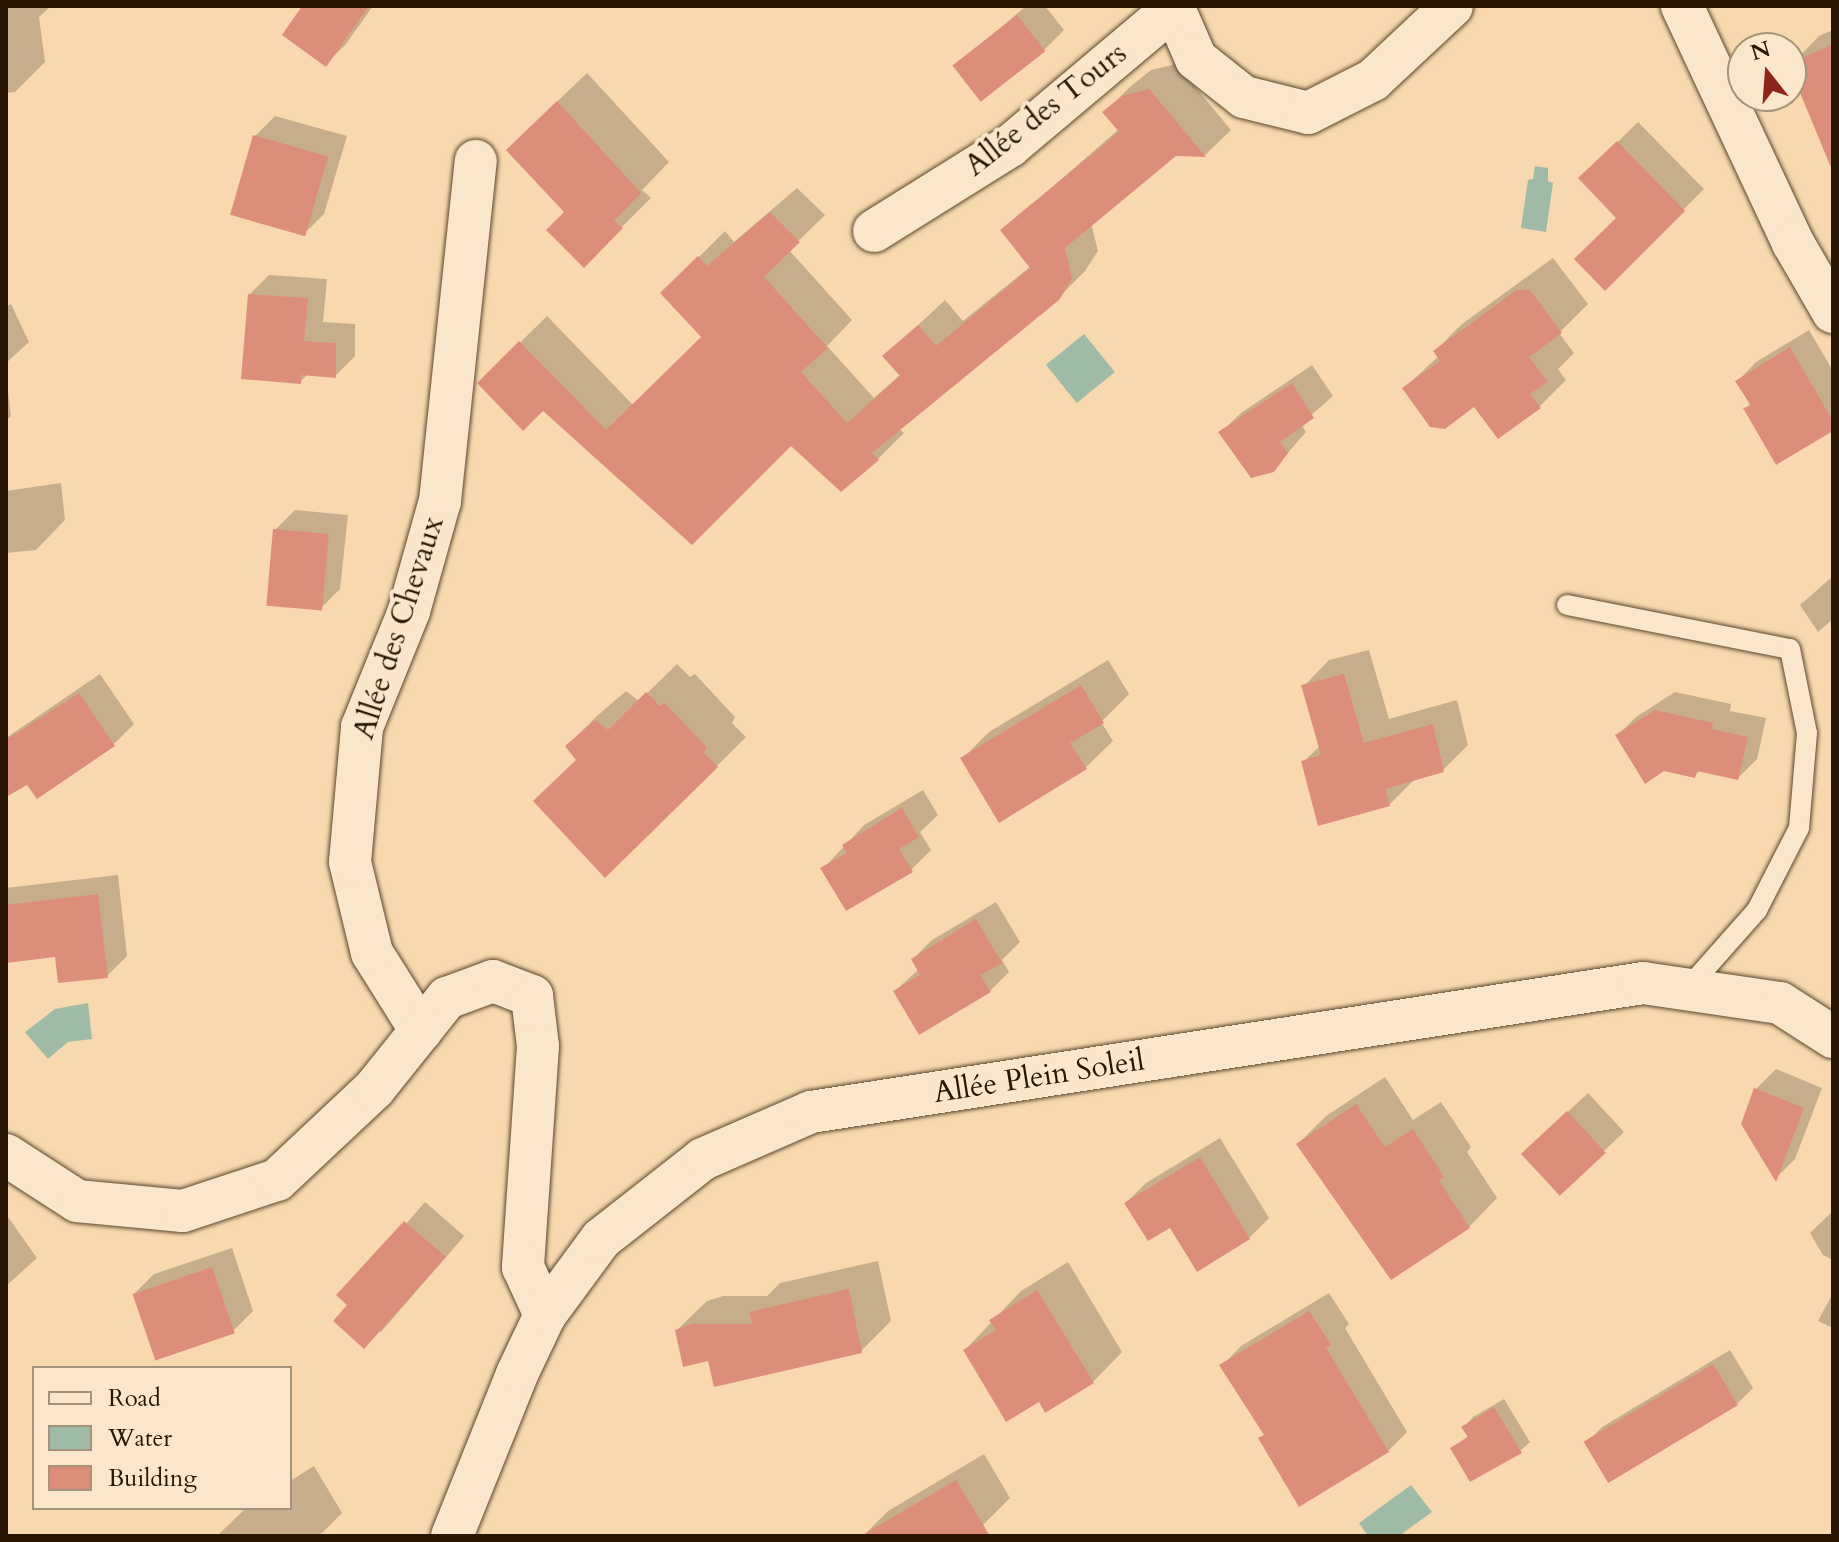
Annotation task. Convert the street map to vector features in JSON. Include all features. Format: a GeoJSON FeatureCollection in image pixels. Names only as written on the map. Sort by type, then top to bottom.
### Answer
{"type":"FeatureCollection","features":[{"type":"Feature","properties":{"kind":"street"},"geometry":{"type":"LineString","coordinates":[[1173,7],[1196,59],[1244,97],[1308,113],[1373,80],[1452,6]]}},
{"type":"Feature","properties":{"kind":"street"},"geometry":{"type":"LineString","coordinates":[[1682,6],[1793,243],[1833,312]]}},
{"type":"Feature","properties":{"kind":"street","name":"Allée des Tours"},"geometry":{"type":"LineString","coordinates":[[874,231],[1010,146],[1173,7]]}},
{"type":"Feature","properties":{"kind":"street","name":"Allée des Chevaux"},"geometry":{"type":"LineString","coordinates":[[421,1031],[372,953],[350,862],[362,727],[409,611],[440,501],[476,161]]}},
{"type":"Feature","properties":{"kind":"street"},"geometry":{"type":"LineString","coordinates":[[6,1155],[77,1201],[183,1211],[277,1180],[374,1089],[447,998],[493,981],[532,996],[538,1046],[523,1267],[545,1315]]}},
{"type":"Feature","properties":{"kind":"street","name":"Allée Plein Soleil"},"geometry":{"type":"LineString","coordinates":[[452,1536],[517,1374],[545,1315],[601,1239],[703,1159],[811,1112],[1643,983],[1780,1003],[1833,1037]]}},
{"type":"Feature","properties":{"kind":"lane"},"geometry":{"type":"LineString","coordinates":[[1567,605],[1790,649],[1807,733],[1799,828],[1757,910],[1687,989]]}},
{"type":"Feature","properties":{"kind":"water"},"geometry":{"type":"Polygon","coordinates":[[[1535,166],[1548,168],[1548,181],[1553,183],[1546,232],[1521,228],[1528,180],[1533,179],[1535,166]]]}},
{"type":"Feature","properties":{"kind":"water"},"geometry":{"type":"Polygon","coordinates":[[[1084,334],[1115,372],[1077,403],[1046,365],[1084,334]]]}},
{"type":"Feature","properties":{"kind":"water"},"geometry":{"type":"Polygon","coordinates":[[[88,1003],[92,1039],[68,1042],[48,1059],[25,1032],[55,1009],[88,1003]]]}},
{"type":"Feature","properties":{"kind":"water"},"geometry":{"type":"Polygon","coordinates":[[[1411,1485],[1432,1512],[1399,1536],[1368,1536],[1359,1523],[1411,1485]]]}},
{"type":"Feature","properties":{"kind":"building"},"geometry":{"type":"Polygon","coordinates":[[[302,6],[369,6],[326,67],[282,35],[302,6]]]}},
{"type":"Feature","properties":{"kind":"building"},"geometry":{"type":"Polygon","coordinates":[[[1017,15],[1045,51],[981,102],[952,65],[1017,15]]]}},
{"type":"Feature","properties":{"kind":"building"},"geometry":{"type":"Polygon","coordinates":[[[1833,44],[1833,170],[1807,110],[1807,56],[1833,44]]]}},
{"type":"Feature","properties":{"kind":"building"},"geometry":{"type":"Polygon","coordinates":[[[1149,89],[1206,157],[1176,156],[1065,248],[1072,279],[1059,300],[872,453],[879,460],[841,492],[791,446],[692,545],[543,411],[523,431],[477,383],[519,341],[606,430],[701,337],[660,293],[698,256],[707,266],[770,212],[800,242],[764,277],[828,348],[801,372],[847,423],[900,376],[882,356],[918,325],[936,346],[1030,268],[1000,230],[1119,132],[1102,112],[1122,96],[1149,89]]]}},
{"type":"Feature","properties":{"kind":"building"},"geometry":{"type":"Polygon","coordinates":[[[557,101],[641,193],[614,221],[623,228],[584,268],[546,230],[564,212],[506,150],[557,101]]]}},
{"type":"Feature","properties":{"kind":"building"},"geometry":{"type":"Polygon","coordinates":[[[253,135],[328,156],[305,236],[230,215],[253,135]]]}},
{"type":"Feature","properties":{"kind":"building"},"geometry":{"type":"Polygon","coordinates":[[[1617,141],[1685,211],[1605,291],[1574,259],[1616,218],[1578,178],[1617,141]]]}},
{"type":"Feature","properties":{"kind":"building"},"geometry":{"type":"Polygon","coordinates":[[[1517,290],[1530,290],[1562,333],[1529,357],[1548,382],[1530,394],[1541,408],[1498,439],[1474,407],[1445,429],[1430,427],[1402,388],[1440,361],[1433,351],[1517,290]]]}},
{"type":"Feature","properties":{"kind":"building"},"geometry":{"type":"Polygon","coordinates":[[[248,294],[308,298],[304,341],[336,343],[336,378],[301,375],[301,384],[241,379],[248,294]]]}},
{"type":"Feature","properties":{"kind":"building"},"geometry":{"type":"Polygon","coordinates":[[[1790,347],[1833,421],[1833,431],[1776,465],[1743,408],[1751,406],[1735,381],[1790,347]]]}},
{"type":"Feature","properties":{"kind":"building"},"geometry":{"type":"Polygon","coordinates":[[[1292,383],[1314,418],[1280,442],[1288,453],[1274,472],[1251,478],[1218,432],[1292,383]]]}},
{"type":"Feature","properties":{"kind":"building"},"geometry":{"type":"Polygon","coordinates":[[[273,529],[329,534],[322,611],[266,606],[273,529]]]}},
{"type":"Feature","properties":{"kind":"building"},"geometry":{"type":"Polygon","coordinates":[[[1344,674],[1364,743],[1433,724],[1444,772],[1385,789],[1390,806],[1318,826],[1301,761],[1321,755],[1301,685],[1344,674]]]}},
{"type":"Feature","properties":{"kind":"building"},"geometry":{"type":"Polygon","coordinates":[[[1081,685],[1104,723],[1070,743],[1087,769],[999,823],[960,758],[1081,685]]]}},
{"type":"Feature","properties":{"kind":"building"},"geometry":{"type":"Polygon","coordinates":[[[646,692],[660,706],[665,703],[707,748],[704,753],[718,767],[605,878],[533,801],[576,760],[565,746],[595,720],[608,730],[646,692]]]}},
{"type":"Feature","properties":{"kind":"building"},"geometry":{"type":"Polygon","coordinates":[[[79,693],[115,746],[37,799],[27,785],[6,797],[6,740],[79,693]]]}},
{"type":"Feature","properties":{"kind":"building"},"geometry":{"type":"Polygon","coordinates":[[[1655,710],[1713,723],[1712,729],[1748,737],[1738,780],[1697,771],[1695,778],[1664,771],[1645,784],[1615,735],[1655,710]]]}},
{"type":"Feature","properties":{"kind":"building"},"geometry":{"type":"Polygon","coordinates":[[[902,808],[919,837],[899,849],[913,872],[846,911],[820,868],[847,853],[842,845],[902,808]]]}},
{"type":"Feature","properties":{"kind":"building"},"geometry":{"type":"Polygon","coordinates":[[[98,894],[108,978],[58,983],[55,957],[6,963],[6,905],[98,894]]]}},
{"type":"Feature","properties":{"kind":"building"},"geometry":{"type":"Polygon","coordinates":[[[976,919],[1002,963],[980,975],[991,992],[919,1035],[893,991],[920,975],[911,959],[976,919]]]}},
{"type":"Feature","properties":{"kind":"building"},"geometry":{"type":"Polygon","coordinates":[[[1754,1088],[1804,1108],[1776,1182],[1741,1124],[1754,1088]]]}},
{"type":"Feature","properties":{"kind":"building"},"geometry":{"type":"Polygon","coordinates":[[[1356,1104],[1385,1147],[1413,1129],[1444,1177],[1439,1181],[1470,1228],[1391,1280],[1296,1144],[1356,1104]]]}},
{"type":"Feature","properties":{"kind":"building"},"geometry":{"type":"Polygon","coordinates":[[[1567,1111],[1606,1153],[1560,1196],[1521,1154],[1567,1111]]]}},
{"type":"Feature","properties":{"kind":"building"},"geometry":{"type":"Polygon","coordinates":[[[1200,1157],[1250,1239],[1197,1272],[1170,1228],[1148,1241],[1124,1203],[1200,1157]]]}},
{"type":"Feature","properties":{"kind":"building"},"geometry":{"type":"Polygon","coordinates":[[[404,1221],[446,1257],[364,1349],[333,1321],[347,1305],[336,1295],[404,1221]]]}},
{"type":"Feature","properties":{"kind":"building"},"geometry":{"type":"Polygon","coordinates":[[[212,1267],[235,1333],[155,1361],[133,1294],[212,1267]]]}},
{"type":"Feature","properties":{"kind":"building"},"geometry":{"type":"Polygon","coordinates":[[[849,1289],[862,1353],[714,1387],[708,1361],[683,1367],[675,1330],[692,1324],[752,1324],[749,1312],[849,1289]]]}},
{"type":"Feature","properties":{"kind":"building"},"geometry":{"type":"Polygon","coordinates":[[[1037,1290],[1094,1383],[1045,1413],[1039,1402],[1006,1422],[963,1350],[996,1330],[989,1320],[1037,1290]]]}},
{"type":"Feature","properties":{"kind":"building"},"geometry":{"type":"Polygon","coordinates":[[[1309,1311],[1331,1345],[1326,1348],[1389,1452],[1299,1507],[1258,1438],[1264,1435],[1219,1365],[1309,1311]]]}},
{"type":"Feature","properties":{"kind":"building"},"geometry":{"type":"Polygon","coordinates":[[[1713,1364],[1738,1405],[1608,1483],[1584,1442],[1713,1364]]]}},
{"type":"Feature","properties":{"kind":"building"},"geometry":{"type":"Polygon","coordinates":[[[1494,1407],[1522,1453],[1470,1482],[1450,1448],[1468,1437],[1461,1427],[1494,1407]]]}},
{"type":"Feature","properties":{"kind":"building"},"geometry":{"type":"Polygon","coordinates":[[[956,1480],[990,1536],[861,1536],[956,1480]]]}}]}
